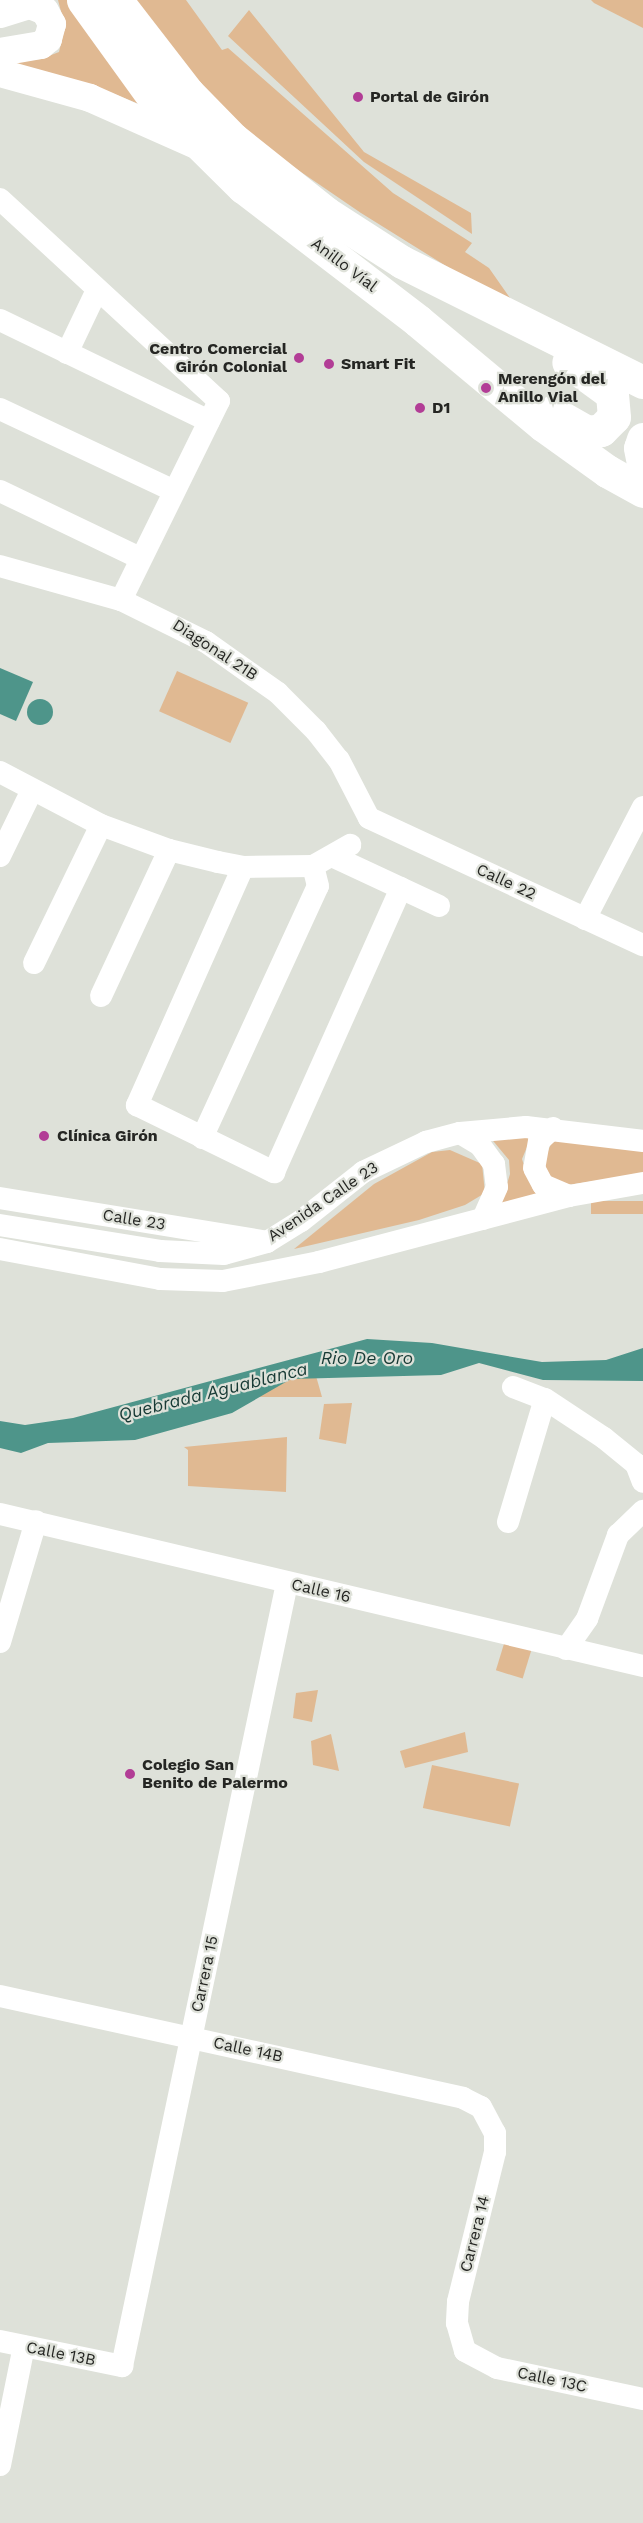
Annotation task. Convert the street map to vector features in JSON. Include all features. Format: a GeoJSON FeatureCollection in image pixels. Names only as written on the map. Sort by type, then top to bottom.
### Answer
{"type":"FeatureCollection","features":[{"type":"Feature","properties":{"kind":"highway","name":"Anillo Víal"},"geometry":{"type":"LineString","coordinates":[[83,0],[155,100],[201,148],[287,223],[566,443],[643,490]]}},
{"type":"Feature","properties":{"kind":"highway","name":"Anillo Víal"},"geometry":{"type":"LineString","coordinates":[[116,0],[188,93],[274,175],[402,261],[487,306],[643,382]]}},
{"type":"Feature","properties":{"kind":"highway"},"geometry":{"type":"LineString","coordinates":[[456,354],[518,388],[579,430],[594,433],[610,423],[616,411],[612,394],[487,306]]}},
{"type":"Feature","properties":{"kind":"highway"},"geometry":{"type":"LineString","coordinates":[[643,439],[640,448],[643,464]]}},
{"type":"Feature","properties":{"kind":"main road"},"geometry":{"type":"LineString","coordinates":[[0,14],[30,5],[45,11],[52,24],[48,39],[41,45],[0,52]]}},
{"type":"Feature","properties":{"kind":"main road"},"geometry":{"type":"LineString","coordinates":[[0,73],[90,98],[201,148]]}},
{"type":"Feature","properties":{"kind":"street"},"geometry":{"type":"LineString","coordinates":[[0,199],[219,401],[121,600]]}},
{"type":"Feature","properties":{"kind":"street"},"geometry":{"type":"LineString","coordinates":[[68,353],[97,290]]}},
{"type":"Feature","properties":{"kind":"street"},"geometry":{"type":"LineString","coordinates":[[0,321],[208,421]]}},
{"type":"Feature","properties":{"kind":"street"},"geometry":{"type":"LineString","coordinates":[[0,409],[174,491]]}},
{"type":"Feature","properties":{"kind":"street"},"geometry":{"type":"LineString","coordinates":[[0,490],[140,558]]}},
{"type":"Feature","properties":{"kind":"street","name":"Diagonal 21B"},"geometry":{"type":"LineString","coordinates":[[0,566],[121,600],[207,642],[278,693],[339,760],[369,818]]}},
{"type":"Feature","properties":{"kind":"street"},"geometry":{"type":"LineString","coordinates":[[0,772],[101,825],[170,850],[243,867],[313,866],[342,851],[401,888],[439,906]]}},
{"type":"Feature","properties":{"kind":"street"},"geometry":{"type":"LineString","coordinates":[[0,856],[32,790]]}},
{"type":"Feature","properties":{"kind":"street"},"geometry":{"type":"LineString","coordinates":[[585,919],[643,807]]}},
{"type":"Feature","properties":{"kind":"street","name":"Calle 22"},"geometry":{"type":"LineString","coordinates":[[369,818],[643,945]]}},
{"type":"Feature","properties":{"kind":"street"},"geometry":{"type":"LineString","coordinates":[[34,963],[101,825]]}},
{"type":"Feature","properties":{"kind":"street"},"geometry":{"type":"LineString","coordinates":[[101,996],[170,850]]}},
{"type":"Feature","properties":{"kind":"street"},"geometry":{"type":"LineString","coordinates":[[202,1138],[318,886],[313,866]]}},
{"type":"Feature","properties":{"kind":"street"},"geometry":{"type":"LineString","coordinates":[[243,867],[137,1105],[274,1172],[401,888]]}},
{"type":"Feature","properties":{"kind":"street"},"geometry":{"type":"LineString","coordinates":[[553,1128],[539,1141],[534,1168],[543,1185],[568,1197]]}},
{"type":"Feature","properties":{"kind":"street","name":"Avenida Calle 23"},"geometry":{"type":"LineString","coordinates":[[0,1225],[192,1254],[224,1254],[267,1242],[301,1221],[363,1172],[396,1154],[460,1133],[553,1128],[643,1141]]}},
{"type":"Feature","properties":{"kind":"street"},"geometry":{"type":"LineString","coordinates":[[460,1133],[480,1145],[494,1164],[495,1199],[483,1219]]}},
{"type":"Feature","properties":{"kind":"street"},"geometry":{"type":"LineString","coordinates":[[0,1249],[160,1279],[223,1281],[319,1262],[568,1197],[643,1184]]}},
{"type":"Feature","properties":{"kind":"street","name":"Calle 23"},"geometry":{"type":"LineString","coordinates":[[0,1198],[267,1242]]}},
{"type":"Feature","properties":{"kind":"street"},"geometry":{"type":"LineString","coordinates":[[513,1388],[544,1399],[628,1457],[636,1464],[643,1482]]}},
{"type":"Feature","properties":{"kind":"street"},"geometry":{"type":"LineString","coordinates":[[508,1522],[544,1399]]}},
{"type":"Feature","properties":{"kind":"street"},"geometry":{"type":"LineString","coordinates":[[566,1649],[587,1619],[618,1535],[643,1511]]}},
{"type":"Feature","properties":{"kind":"street","name":"Calle 16"},"geometry":{"type":"LineString","coordinates":[[0,1514],[643,1666]]}},
{"type":"Feature","properties":{"kind":"street"},"geometry":{"type":"LineString","coordinates":[[0,1642],[36,1521]]}},
{"type":"Feature","properties":{"kind":"street","name":"Carrera 15"},"geometry":{"type":"LineString","coordinates":[[122,2366],[287,1583]]}},
{"type":"Feature","properties":{"kind":"street","name":"Calle 14B"},"geometry":{"type":"LineString","coordinates":[[0,1996],[463,2098],[481,2108],[489,2118]]}},
{"type":"Feature","properties":{"kind":"street","name":"Carrera 14"},"geometry":{"type":"LineString","coordinates":[[465,2350],[457,2323],[458,2302],[495,2152],[495,2133],[489,2118]]}},
{"type":"Feature","properties":{"kind":"street","name":"Calle 13B"},"geometry":{"type":"LineString","coordinates":[[0,2341],[122,2366]]}},
{"type":"Feature","properties":{"kind":"street"},"geometry":{"type":"LineString","coordinates":[[0,2464],[24,2346]]}},
{"type":"Feature","properties":{"kind":"street","name":"Calle 13C"},"geometry":{"type":"LineString","coordinates":[[465,2350],[497,2368],[643,2399]]}},
{"type":"Feature","properties":{"kind":"shaded area"},"geometry":{"type":"Polygon","coordinates":[[[58,0],[67,0],[146,107],[112,93],[0,64],[41,59],[59,52],[65,27],[58,0]]]}},
{"type":"Feature","properties":{"kind":"shaded area"},"geometry":{"type":"Polygon","coordinates":[[[131,0],[186,0],[222,50],[228,48],[393,193],[472,243],[465,252],[489,268],[515,305],[507,304],[361,213],[260,144],[198,83],[131,0]]]}},
{"type":"Feature","properties":{"kind":"shaded area"},"geometry":{"type":"Polygon","coordinates":[[[591,0],[643,0],[643,28],[594,3],[591,0]]]}},
{"type":"Feature","properties":{"kind":"shaded area"},"geometry":{"type":"Polygon","coordinates":[[[249,10],[364,152],[471,213],[472,234],[364,162],[228,36],[249,10]]]}},
{"type":"Feature","properties":{"kind":"shaded area"},"geometry":{"type":"Polygon","coordinates":[[[177,671],[248,703],[230,743],[159,711],[177,671]]]}},
{"type":"Feature","properties":{"kind":"shaded area"},"geometry":{"type":"Polygon","coordinates":[[[532,1135],[522,1159],[528,1178],[541,1195],[501,1204],[510,1174],[509,1160],[489,1136],[532,1135]]]}},
{"type":"Feature","properties":{"kind":"shaded area"},"geometry":{"type":"Polygon","coordinates":[[[553,1139],[643,1151],[643,1174],[567,1185],[551,1177],[543,1163],[553,1139]]]}},
{"type":"Feature","properties":{"kind":"shaded area"},"geometry":{"type":"Polygon","coordinates":[[[450,1150],[482,1164],[485,1193],[465,1205],[419,1220],[294,1249],[374,1184],[432,1152],[450,1150]]]}},
{"type":"Feature","properties":{"kind":"shaded area"},"geometry":{"type":"Polygon","coordinates":[[[591,1201],[643,1201],[643,1214],[591,1214],[591,1201]]]}},
{"type":"Feature","properties":{"kind":"shaded area"},"geometry":{"type":"Polygon","coordinates":[[[312,1362],[322,1397],[253,1397],[312,1362]]]}},
{"type":"Feature","properties":{"kind":"shaded area"},"geometry":{"type":"Polygon","coordinates":[[[352,1403],[346,1444],[319,1439],[324,1404],[352,1403]]]}},
{"type":"Feature","properties":{"kind":"shaded area"},"geometry":{"type":"Polygon","coordinates":[[[287,1437],[286,1492],[188,1486],[188,1450],[184,1447],[287,1437]]]}},
{"type":"Feature","properties":{"kind":"shaded area"},"geometry":{"type":"Polygon","coordinates":[[[507,1634],[534,1642],[523,1679],[496,1670],[507,1634]]]}},
{"type":"Feature","properties":{"kind":"shaded area"},"geometry":{"type":"Polygon","coordinates":[[[318,1690],[312,1722],[293,1718],[296,1693],[318,1690]]]}},
{"type":"Feature","properties":{"kind":"shaded area"},"geometry":{"type":"Polygon","coordinates":[[[465,1732],[468,1752],[405,1768],[400,1751],[465,1732]]]}},
{"type":"Feature","properties":{"kind":"shaded area"},"geometry":{"type":"Polygon","coordinates":[[[331,1734],[339,1771],[313,1765],[311,1741],[331,1734]]]}},
{"type":"Feature","properties":{"kind":"shaded area"},"geometry":{"type":"Polygon","coordinates":[[[432,1765],[519,1784],[510,1827],[423,1808],[432,1765]]]}},
{"type":"Feature","properties":{"kind":"water"},"geometry":{"type":"Polygon","coordinates":[[[0,668],[33,682],[16,721],[0,714],[0,668]]]}},
{"type":"Feature","properties":{"kind":"water"},"geometry":{"type":"Polygon","coordinates":[[[40,699],[49,703],[53,712],[49,721],[40,725],[31,721],[27,712],[31,703],[40,699]]]}},
{"type":"Feature","properties":{"kind":"water","name":"Rio De Oro"},"geometry":{"type":"Polygon","coordinates":[[[367,1339],[432,1343],[542,1362],[606,1360],[643,1348],[643,1381],[543,1380],[479,1363],[441,1375],[291,1379],[232,1413],[135,1440],[48,1443],[21,1453],[0,1448],[0,1421],[25,1425],[73,1418],[367,1339]]]}},
{"type":"Feature","properties":{"kind":"place","name":"Portal de Girón"},"geometry":{"type":"Point","coordinates":[358,97]}},
{"type":"Feature","properties":{"kind":"place","name":"Centro Comercial Girón Colonial"},"geometry":{"type":"Point","coordinates":[299,358]}},
{"type":"Feature","properties":{"kind":"place","name":"Smart Fit"},"geometry":{"type":"Point","coordinates":[329,364]}},
{"type":"Feature","properties":{"kind":"place","name":"Merengón del Anillo Vial"},"geometry":{"type":"Point","coordinates":[486,388]}},
{"type":"Feature","properties":{"kind":"place","name":"D1"},"geometry":{"type":"Point","coordinates":[420,408]}},
{"type":"Feature","properties":{"kind":"place","name":"Clínica Girón"},"geometry":{"type":"Point","coordinates":[44,1136]}},
{"type":"Feature","properties":{"kind":"place","name":"Colegio San Benito de Palermo"},"geometry":{"type":"Point","coordinates":[130,1774]}},
{"type":"Feature","properties":{"kind":"water label","name":"Quebrada Aguablanca"},"geometry":{"type":"Point","coordinates":[213,1392]}}]}
